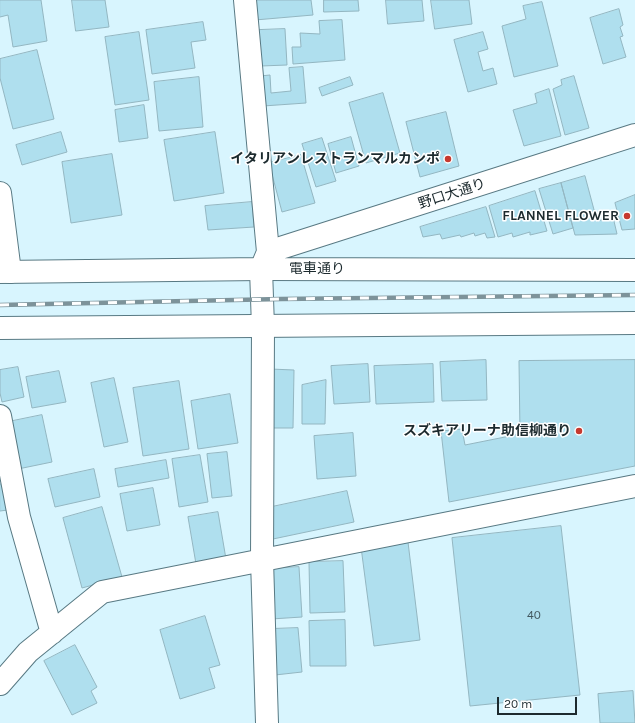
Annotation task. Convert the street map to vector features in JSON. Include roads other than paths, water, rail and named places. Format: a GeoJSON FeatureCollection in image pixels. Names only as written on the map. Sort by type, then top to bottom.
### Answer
{"type":"FeatureCollection","features":[{"type":"Feature","properties":{"kind":"street"},"geometry":{"type":"LineString","coordinates":[[245,0],[265,261],[263,327],[262,560],[267,723]]}},
{"type":"Feature","properties":{"kind":"street","name":"野口大通り"},"geometry":{"type":"LineString","coordinates":[[265,261],[635,135]]}},
{"type":"Feature","properties":{"kind":"street"},"geometry":{"type":"LineString","coordinates":[[0,193],[5,272]]}},
{"type":"Feature","properties":{"kind":"street","name":"電車通り"},"geometry":{"type":"LineString","coordinates":[[5,272],[265,261],[635,270]]}},
{"type":"Feature","properties":{"kind":"street"},"geometry":{"type":"LineString","coordinates":[[0,328],[635,323]]}},
{"type":"Feature","properties":{"kind":"street"},"geometry":{"type":"LineString","coordinates":[[0,416],[19,517],[52,633]]}},
{"type":"Feature","properties":{"kind":"street"},"geometry":{"type":"LineString","coordinates":[[0,684],[28,652],[102,592],[635,486]]}},
{"type":"Feature","properties":{"kind":"railway"},"geometry":{"type":"LineString","coordinates":[[0,305],[281,299],[635,295]]}},
{"type":"Feature","properties":{"kind":"place","name":"イタリアンレストランマルカンポ"},"geometry":{"type":"Point","coordinates":[448,159]}},
{"type":"Feature","properties":{"kind":"place","name":"FLANNEL FLOWER"},"geometry":{"type":"Point","coordinates":[627,216]}},
{"type":"Feature","properties":{"kind":"place","name":"スズキアリーナ助信柳通り"},"geometry":{"type":"Point","coordinates":[579,431]}}]}
